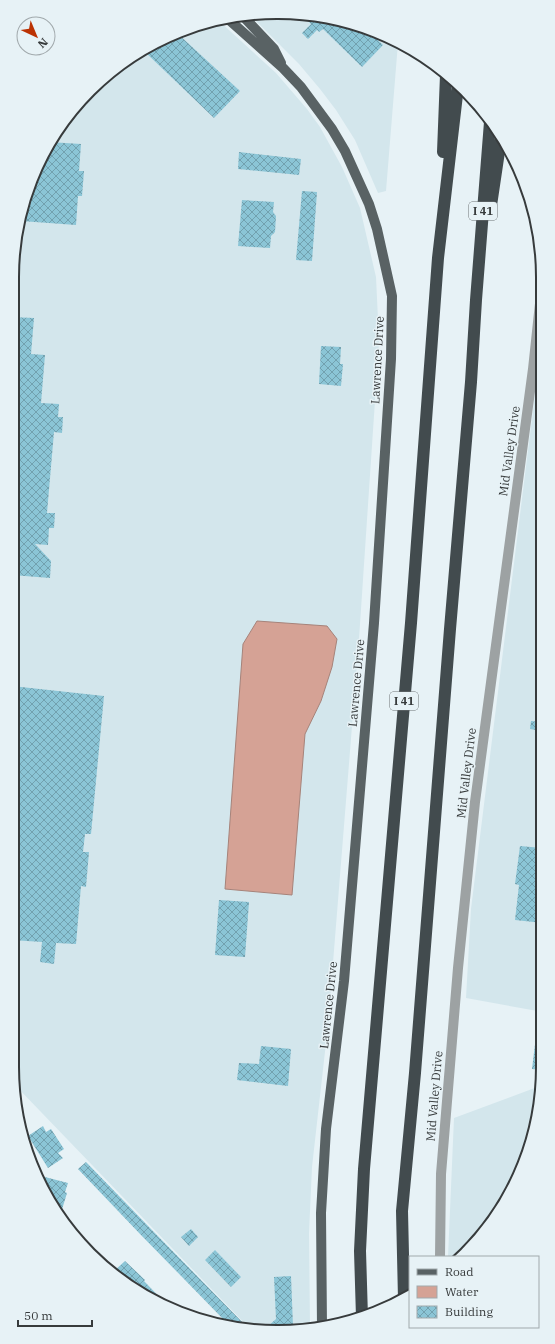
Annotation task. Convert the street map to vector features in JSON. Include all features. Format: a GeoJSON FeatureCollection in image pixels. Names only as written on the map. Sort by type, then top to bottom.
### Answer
{"type":"FeatureCollection","features":[{"type":"Feature","properties":{"kind":"highway"},"geometry":{"type":"LineString","coordinates":[[438,258],[446,81]]}},
{"type":"Feature","properties":{"kind":"highway","name":"I 41"},"geometry":{"type":"LineString","coordinates":[[362,1311],[360,1251],[364,1170],[411,623],[438,258],[457,92]]}},
{"type":"Feature","properties":{"kind":"highway","name":"I 41"},"geometry":{"type":"LineString","coordinates":[[404,1292],[402,1212],[471,382],[489,130]]}},
{"type":"Feature","properties":{"kind":"highway"},"geometry":{"type":"LineString","coordinates":[[476,300],[499,145]]}},
{"type":"Feature","properties":{"kind":"main road","name":"Lawrence Drive"},"geometry":{"type":"LineString","coordinates":[[247,21],[274,49],[283,68]]}},
{"type":"Feature","properties":{"kind":"main road","name":"Lawrence Drive"},"geometry":{"type":"LineString","coordinates":[[233,23],[283,68],[305,92],[332,129],[359,180],[377,229],[389,282],[392,314],[374,623],[344,981],[326,1129],[321,1213],[322,1321]]}},
{"type":"Feature","properties":{"kind":"street","name":"Mid Valley Drive"},"geometry":{"type":"LineString","coordinates":[[440,1256],[441,1174],[458,968],[475,802],[536,348]]}},
{"type":"Feature","properties":{"kind":"shaded area"},"geometry":{"type":"Polygon","coordinates":[[[278,19],[311,21],[328,24],[361,33],[398,49],[386,191],[378,193],[355,140],[336,110],[299,64],[255,20],[278,19]]]}},
{"type":"Feature","properties":{"kind":"shaded area"},"geometry":{"type":"Polygon","coordinates":[[[223,25],[276,73],[307,109],[320,127],[342,167],[360,208],[376,277],[379,341],[359,639],[328,1025],[312,1167],[309,1233],[310,1323],[278,1325],[244,1323],[20,1091],[19,1066],[19,278],[21,244],[24,227],[33,194],[46,163],[72,120],[83,107],[120,72],[148,54],[194,33],[223,25]]]}},
{"type":"Feature","properties":{"kind":"shaded area"},"geometry":{"type":"Polygon","coordinates":[[[536,386],[536,1011],[466,998],[471,909],[536,386]]]}},
{"type":"Feature","properties":{"kind":"shaded area"},"geometry":{"type":"Polygon","coordinates":[[[535,1088],[534,1100],[527,1133],[522,1150],[509,1181],[483,1224],[453,1256],[448,1256],[454,1118],[535,1088]]]}},
{"type":"Feature","properties":{"kind":"water"},"geometry":{"type":"Polygon","coordinates":[[[257,621],[327,626],[337,639],[332,667],[321,701],[305,734],[292,895],[225,889],[243,644],[257,621]]]}},
{"type":"Feature","properties":{"kind":"building"},"geometry":{"type":"Polygon","coordinates":[[[308,21],[344,28],[376,39],[383,45],[362,67],[323,29],[319,32],[317,30],[308,39],[302,33],[311,24],[308,21]]]}},
{"type":"Feature","properties":{"kind":"building"},"geometry":{"type":"Polygon","coordinates":[[[182,38],[240,91],[214,118],[148,54],[182,38]]]}},
{"type":"Feature","properties":{"kind":"building"},"geometry":{"type":"Polygon","coordinates":[[[58,143],[81,144],[79,171],[84,171],[82,196],[78,196],[76,225],[25,221],[39,179],[58,143]]]}},
{"type":"Feature","properties":{"kind":"building"},"geometry":{"type":"Polygon","coordinates":[[[239,152],[301,159],[299,175],[238,169],[239,152]]]}},
{"type":"Feature","properties":{"kind":"building"},"geometry":{"type":"Polygon","coordinates":[[[302,191],[317,192],[312,261],[296,260],[302,191]]]}},
{"type":"Feature","properties":{"kind":"building"},"geometry":{"type":"Polygon","coordinates":[[[242,200],[274,202],[273,212],[276,216],[275,232],[271,236],[270,248],[238,246],[242,200]]]}},
{"type":"Feature","properties":{"kind":"building"},"geometry":{"type":"Polygon","coordinates":[[[19,317],[34,318],[31,354],[45,355],[41,403],[59,404],[58,417],[63,417],[62,433],[54,432],[47,513],[55,513],[54,528],[49,528],[48,545],[35,544],[51,561],[50,578],[19,576],[19,317]]]}},
{"type":"Feature","properties":{"kind":"building"},"geometry":{"type":"Polygon","coordinates":[[[321,346],[341,347],[340,364],[343,364],[341,386],[319,384],[321,346]]]}},
{"type":"Feature","properties":{"kind":"building"},"geometry":{"type":"Polygon","coordinates":[[[19,687],[104,696],[91,834],[85,834],[83,852],[89,852],[86,887],[81,886],[76,944],[56,943],[54,964],[40,962],[42,942],[19,940],[19,687]]]}},
{"type":"Feature","properties":{"kind":"building"},"geometry":{"type":"Polygon","coordinates":[[[531,721],[536,721],[536,730],[530,729],[531,721]]]}},
{"type":"Feature","properties":{"kind":"building"},"geometry":{"type":"Polygon","coordinates":[[[520,846],[536,847],[536,922],[515,920],[519,885],[515,884],[520,846]]]}},
{"type":"Feature","properties":{"kind":"building"},"geometry":{"type":"Polygon","coordinates":[[[219,900],[249,902],[245,957],[215,955],[219,900]]]}},
{"type":"Feature","properties":{"kind":"building"},"geometry":{"type":"Polygon","coordinates":[[[536,1036],[536,1069],[532,1069],[536,1036]]]}},
{"type":"Feature","properties":{"kind":"building"},"geometry":{"type":"Polygon","coordinates":[[[261,1046],[291,1049],[288,1086],[237,1080],[239,1063],[259,1064],[261,1046]]]}},
{"type":"Feature","properties":{"kind":"building"},"geometry":{"type":"Polygon","coordinates":[[[43,1126],[46,1132],[51,1129],[64,1149],[58,1153],[63,1158],[48,1168],[29,1136],[43,1126]]]}},
{"type":"Feature","properties":{"kind":"building"},"geometry":{"type":"Polygon","coordinates":[[[86,1162],[243,1323],[223,1319],[78,1169],[86,1162]]]}},
{"type":"Feature","properties":{"kind":"building"},"geometry":{"type":"Polygon","coordinates":[[[45,1178],[68,1183],[65,1192],[67,1193],[62,1209],[54,1196],[45,1178]]]}},
{"type":"Feature","properties":{"kind":"building"},"geometry":{"type":"Polygon","coordinates":[[[191,1229],[198,1237],[189,1246],[181,1237],[191,1229]]]}},
{"type":"Feature","properties":{"kind":"building"},"geometry":{"type":"Polygon","coordinates":[[[215,1250],[241,1277],[231,1287],[205,1260],[215,1250]]]}},
{"type":"Feature","properties":{"kind":"building"},"geometry":{"type":"Polygon","coordinates":[[[125,1261],[145,1280],[144,1281],[158,1295],[148,1290],[116,1269],[125,1261]]]}},
{"type":"Feature","properties":{"kind":"building"},"geometry":{"type":"Polygon","coordinates":[[[291,1276],[293,1324],[270,1325],[276,1319],[274,1277],[291,1276]]]}}]}
